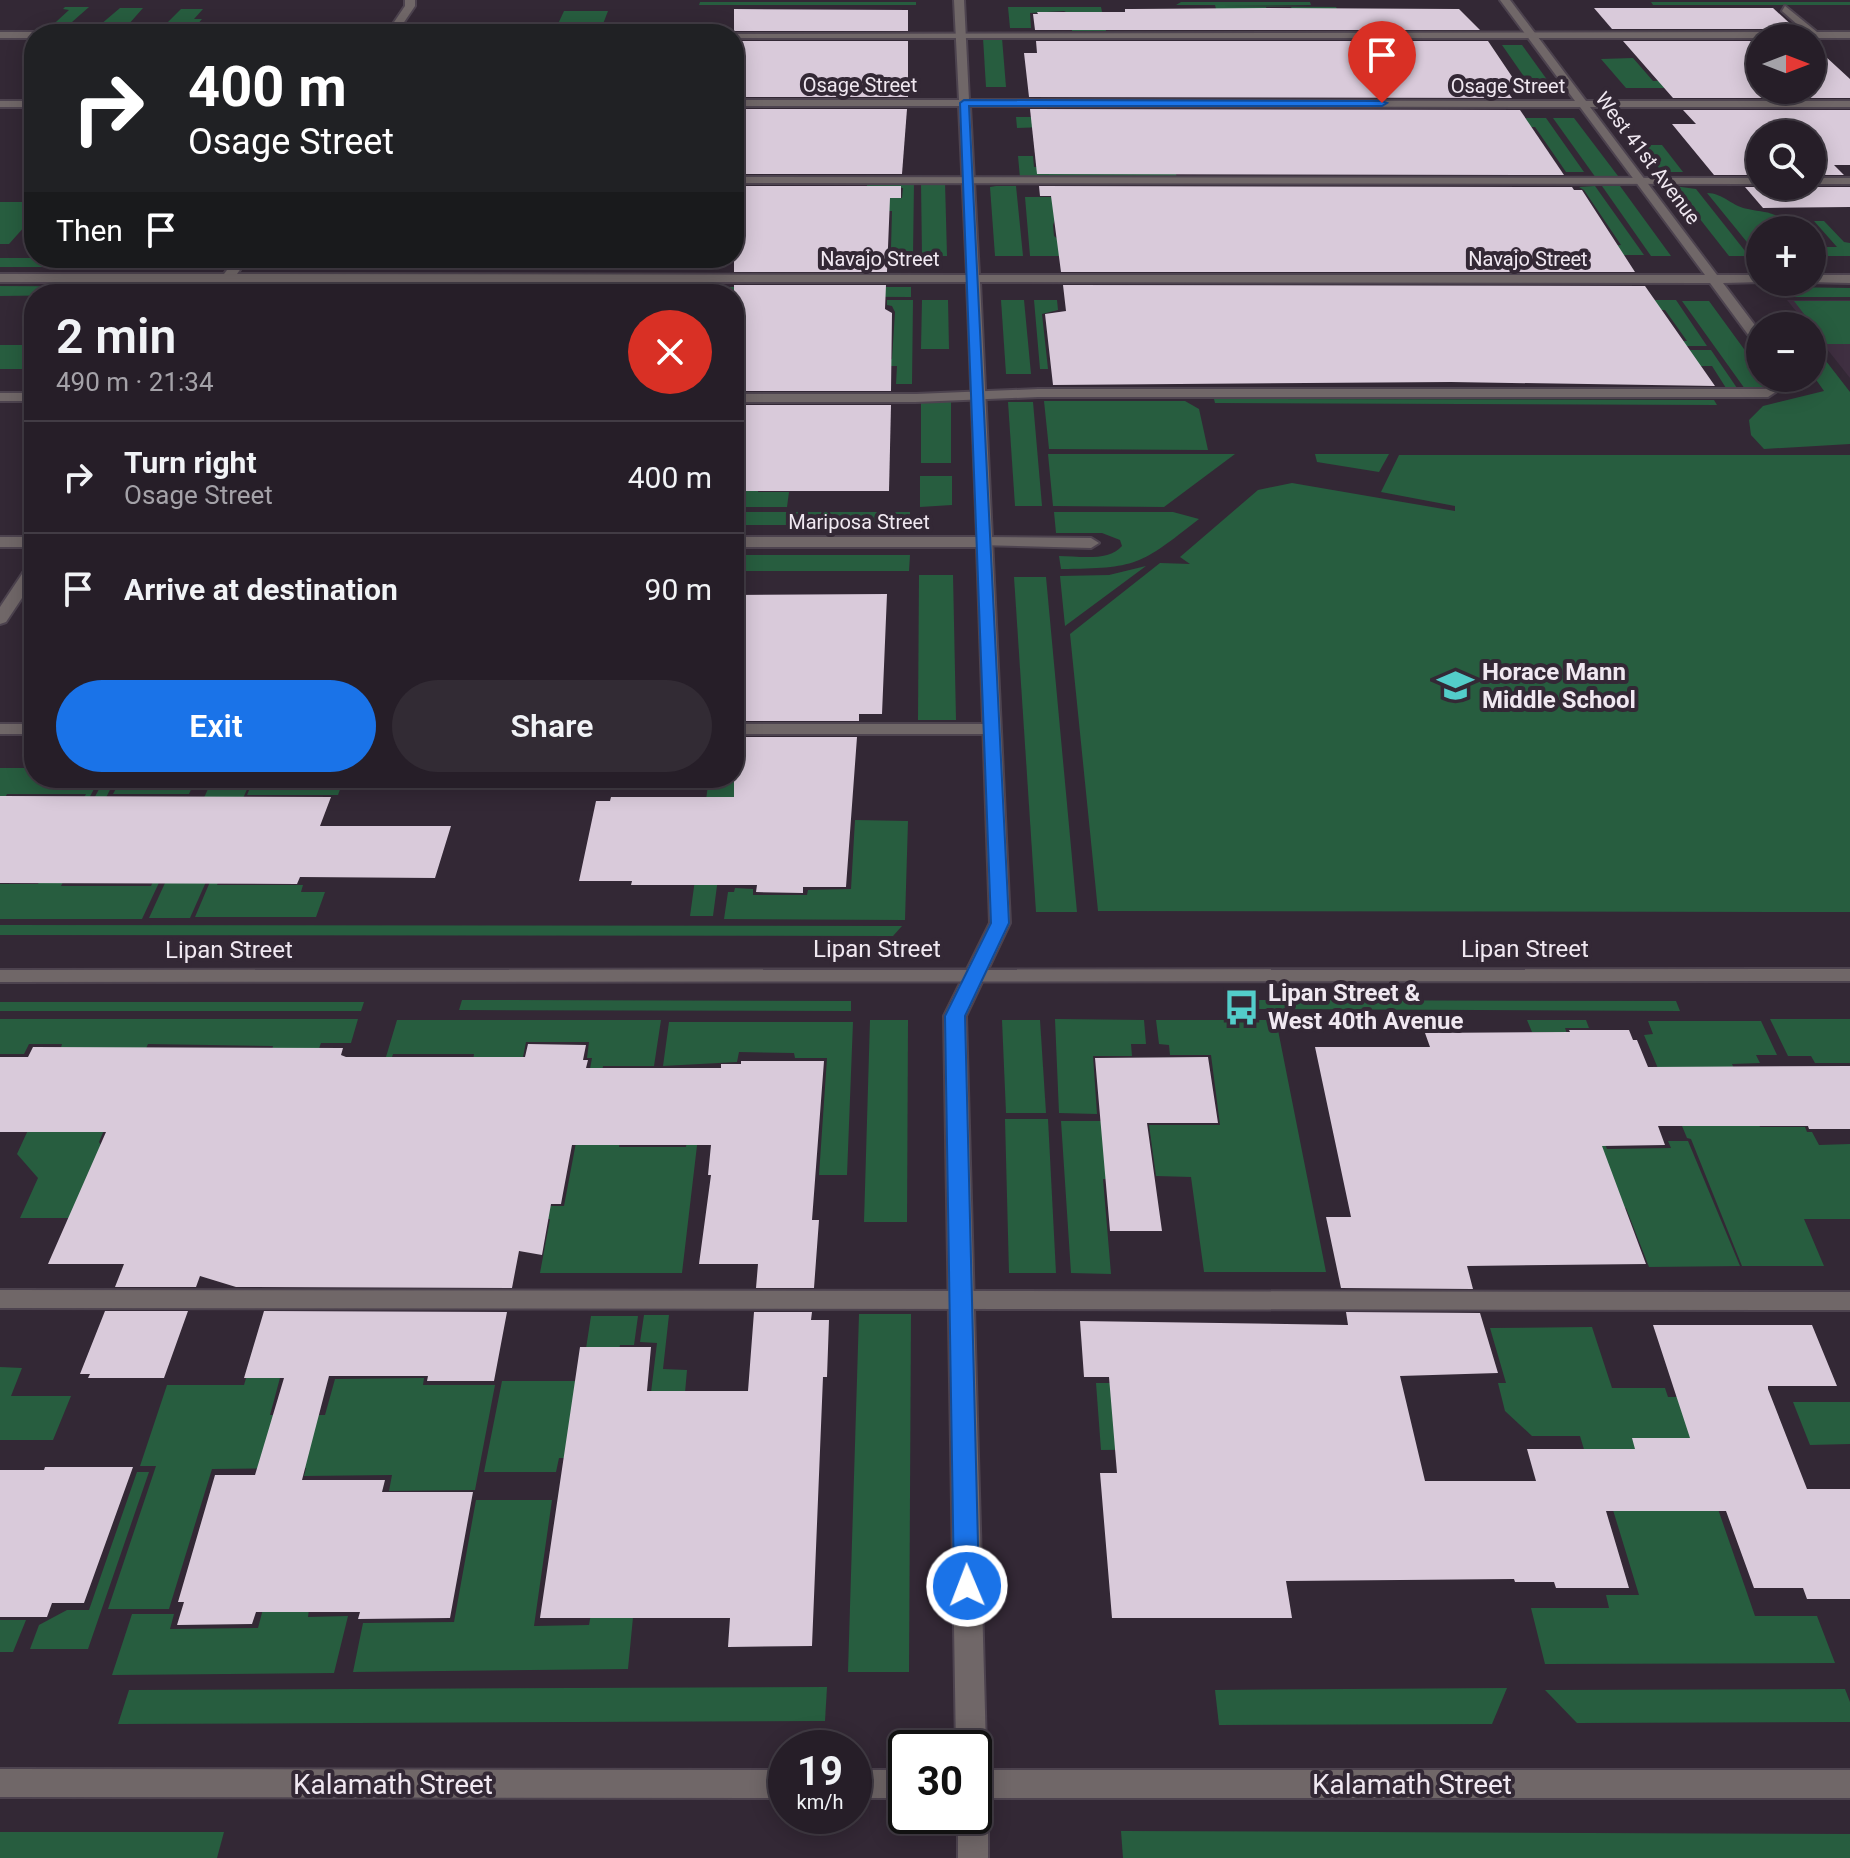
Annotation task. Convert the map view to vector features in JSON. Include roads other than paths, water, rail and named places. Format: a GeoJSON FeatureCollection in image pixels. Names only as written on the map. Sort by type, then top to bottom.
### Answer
{"type":"FeatureCollection","features":[{"type":"Feature","properties":{"kind":"street"},"geometry":{"type":"LineString","coordinates":[[398,24],[410,6],[410,0]]}},
{"type":"Feature","properties":{"kind":"street"},"geometry":{"type":"LineString","coordinates":[[959,0],[974,279],[1000,923],[955,1016],[971,1730]]}},
{"type":"Feature","properties":{"kind":"street","name":"West 41st Avenue"},"geometry":{"type":"LineString","coordinates":[[1505,0],[1746,322]]}},
{"type":"Feature","properties":{"kind":"street"},"geometry":{"type":"LineString","coordinates":[[1785,9],[1802,24]]}},
{"type":"Feature","properties":{"kind":"street"},"geometry":{"type":"LineString","coordinates":[[0,35],[24,35]]}},
{"type":"Feature","properties":{"kind":"street"},"geometry":{"type":"LineString","coordinates":[[744,35],[1746,35]]}},
{"type":"Feature","properties":{"kind":"street"},"geometry":{"type":"LineString","coordinates":[[1826,35],[1850,35]]}},
{"type":"Feature","properties":{"kind":"street","name":"Osage Street"},"geometry":{"type":"LineString","coordinates":[[744,103],[1850,104]]}},
{"type":"Feature","properties":{"kind":"street"},"geometry":{"type":"LineString","coordinates":[[0,104],[24,104]]}},
{"type":"Feature","properties":{"kind":"street"},"geometry":{"type":"LineString","coordinates":[[744,180],[1746,181]]}},
{"type":"Feature","properties":{"kind":"street"},"geometry":{"type":"LineString","coordinates":[[1826,181],[1850,181]]}},
{"type":"Feature","properties":{"kind":"street"},"geometry":{"type":"LineString","coordinates":[[224,284],[235,268]]}},
{"type":"Feature","properties":{"kind":"street","name":"Navajo Street"},"geometry":{"type":"LineString","coordinates":[[0,278],[1746,279]]}},
{"type":"Feature","properties":{"kind":"street"},"geometry":{"type":"LineString","coordinates":[[1826,279],[1850,279]]}},
{"type":"Feature","properties":{"kind":"street"},"geometry":{"type":"LineString","coordinates":[[744,398],[1769,392]]}},
{"type":"Feature","properties":{"kind":"street"},"geometry":{"type":"LineString","coordinates":[[0,397],[24,397]]}},
{"type":"Feature","properties":{"kind":"street"},"geometry":{"type":"LineString","coordinates":[[0,542],[24,542]]}},
{"type":"Feature","properties":{"kind":"street","name":"Mariposa Street"},"geometry":{"type":"LineString","coordinates":[[744,542],[1091,543]]}},
{"type":"Feature","properties":{"kind":"street"},"geometry":{"type":"LineString","coordinates":[[0,619],[24,583]]}},
{"type":"Feature","properties":{"kind":"street"},"geometry":{"type":"LineString","coordinates":[[0,729],[24,729]]}},
{"type":"Feature","properties":{"kind":"street"},"geometry":{"type":"LineString","coordinates":[[744,729],[991,729]]}},
{"type":"Feature","properties":{"kind":"street","name":"Lipan Street"},"geometry":{"type":"LineString","coordinates":[[0,976],[1850,975]]}},
{"type":"Feature","properties":{"kind":"street"},"geometry":{"type":"LineString","coordinates":[[0,1299],[1850,1301]]}},
{"type":"Feature","properties":{"kind":"street","name":"Kalamath Street"},"geometry":{"type":"LineString","coordinates":[[0,1783],[768,1784]]}},
{"type":"Feature","properties":{"kind":"street","name":"Kalamath Street"},"geometry":{"type":"LineString","coordinates":[[992,1784],[1850,1784]]}},
{"type":"Feature","properties":{"kind":"street"},"geometry":{"type":"LineString","coordinates":[[973,1834],[973,1858]]}},
{"type":"Feature","properties":{"kind":"place","name":"Horace Mann Middle School"},"geometry":{"type":"Point","coordinates":[1456,686]}},
{"type":"Feature","properties":{"kind":"place","name":"Lipan Street & West 40th Avenue"},"geometry":{"type":"Point","coordinates":[1242,1007]}}]}
